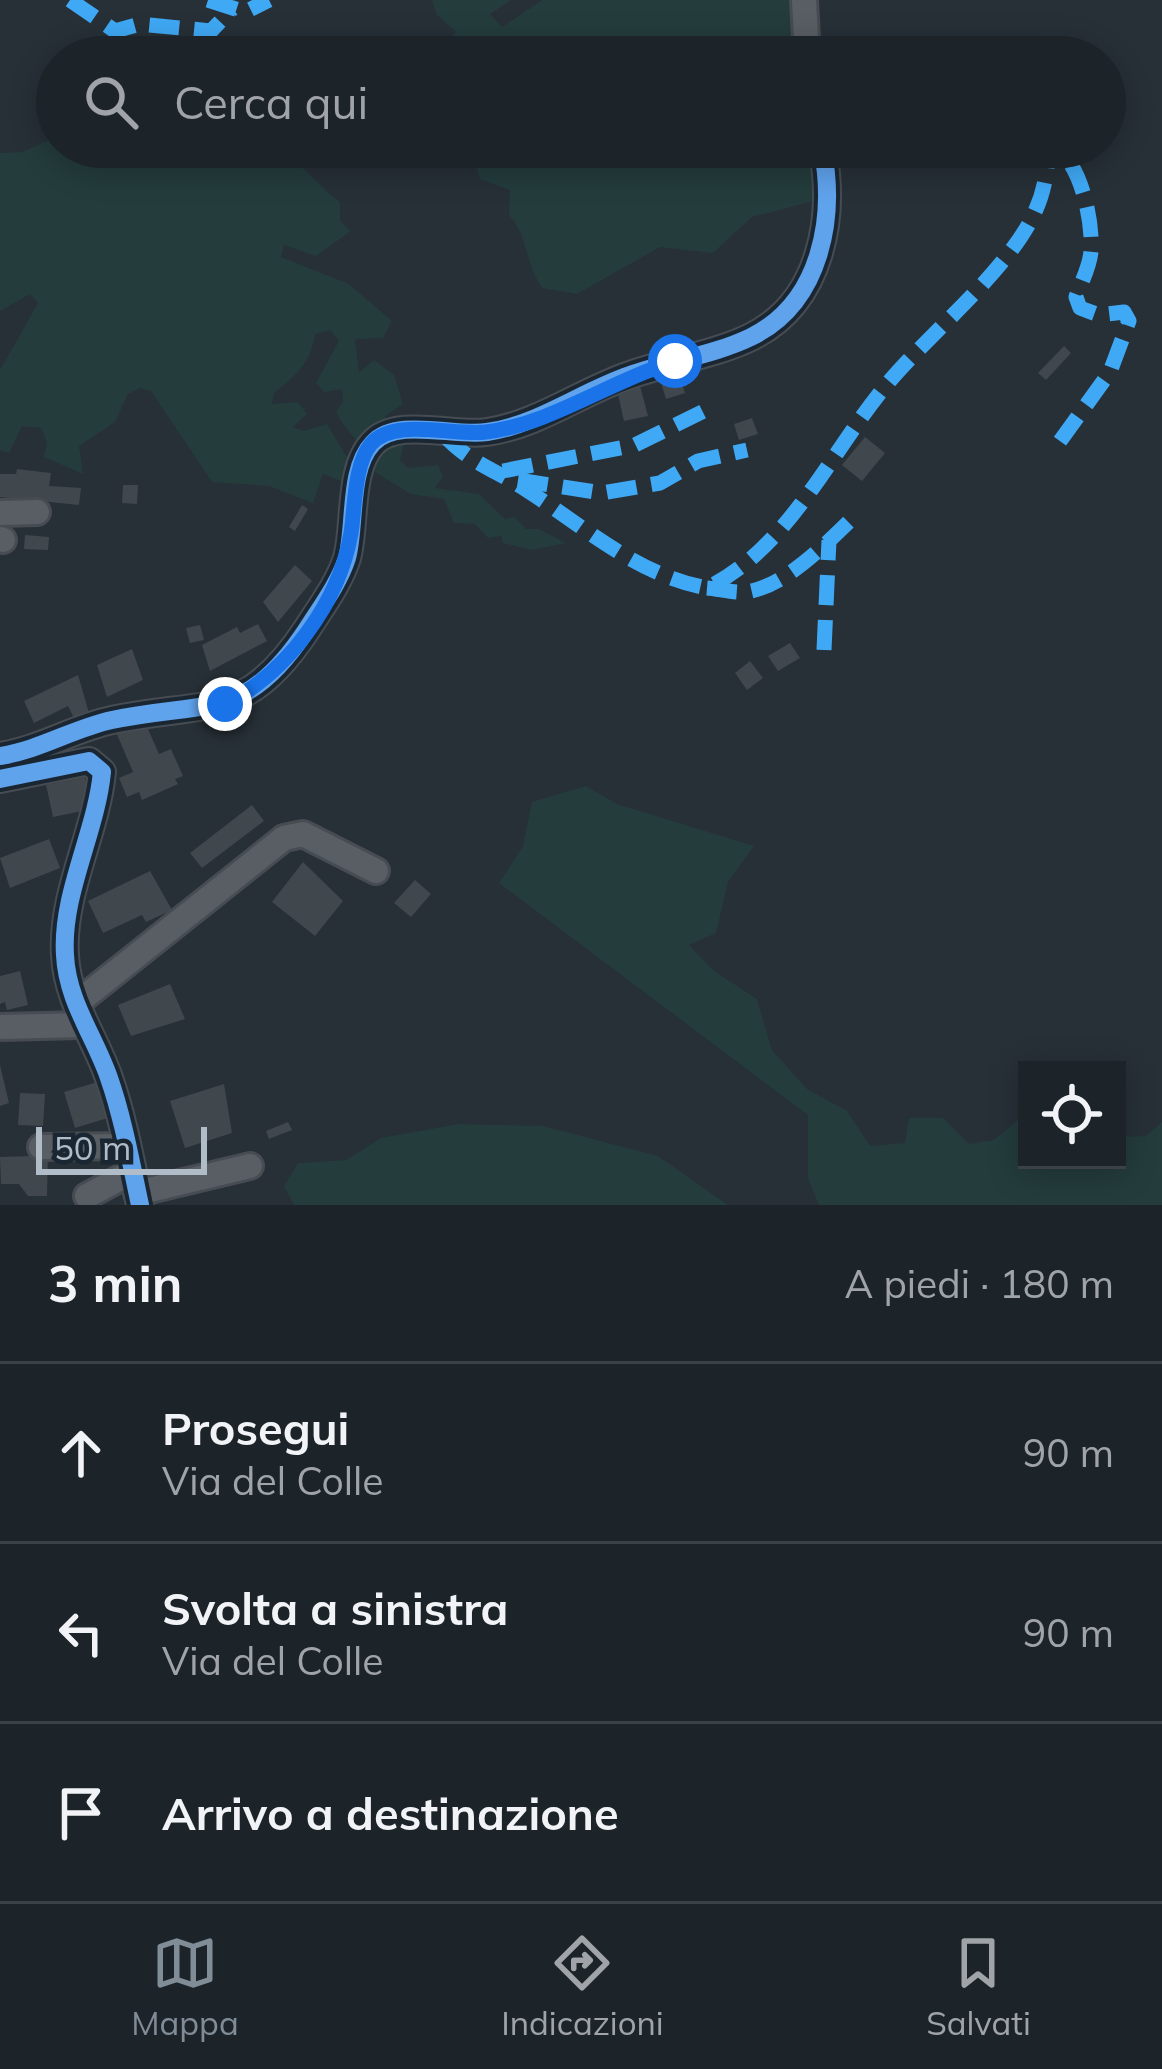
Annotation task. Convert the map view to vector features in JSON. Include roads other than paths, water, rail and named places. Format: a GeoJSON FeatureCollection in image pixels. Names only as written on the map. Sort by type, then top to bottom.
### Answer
{"type":"FeatureCollection","features":[{"type":"Feature","properties":{"kind":"street"},"geometry":{"type":"LineString","coordinates":[[804,0],[806,36]]}},
{"type":"Feature","properties":{"kind":"street"},"geometry":{"type":"LineString","coordinates":[[0,756],[110,720],[225,704],[258,688],[282,666],[330,593],[346,559],[361,473],[371,444],[395,429],[490,432],[576,402],[625,376],[750,337],[779,320],[812,273],[828,225],[824,168]]}},
{"type":"Feature","properties":{"kind":"street"},"geometry":{"type":"LineString","coordinates":[[0,512],[37,512]]}},
{"type":"Feature","properties":{"kind":"street"},"geometry":{"type":"LineString","coordinates":[[0,779],[89,760],[102,772],[94,824],[73,891],[64,955],[80,1014],[109,1075],[136,1190]]}},
{"type":"Feature","properties":{"kind":"street"},"geometry":{"type":"LineString","coordinates":[[0,1027],[80,1014],[130,961],[284,838],[303,834],[376,872]]}},
{"type":"Feature","properties":{"kind":"street"},"geometry":{"type":"LineString","coordinates":[[111,940],[130,961]]}},
{"type":"Feature","properties":{"kind":"street"},"geometry":{"type":"LineString","coordinates":[[41,1147],[126,1146]]}},
{"type":"Feature","properties":{"kind":"street"},"geometry":{"type":"LineString","coordinates":[[87,1196],[250,1166]]}}]}
